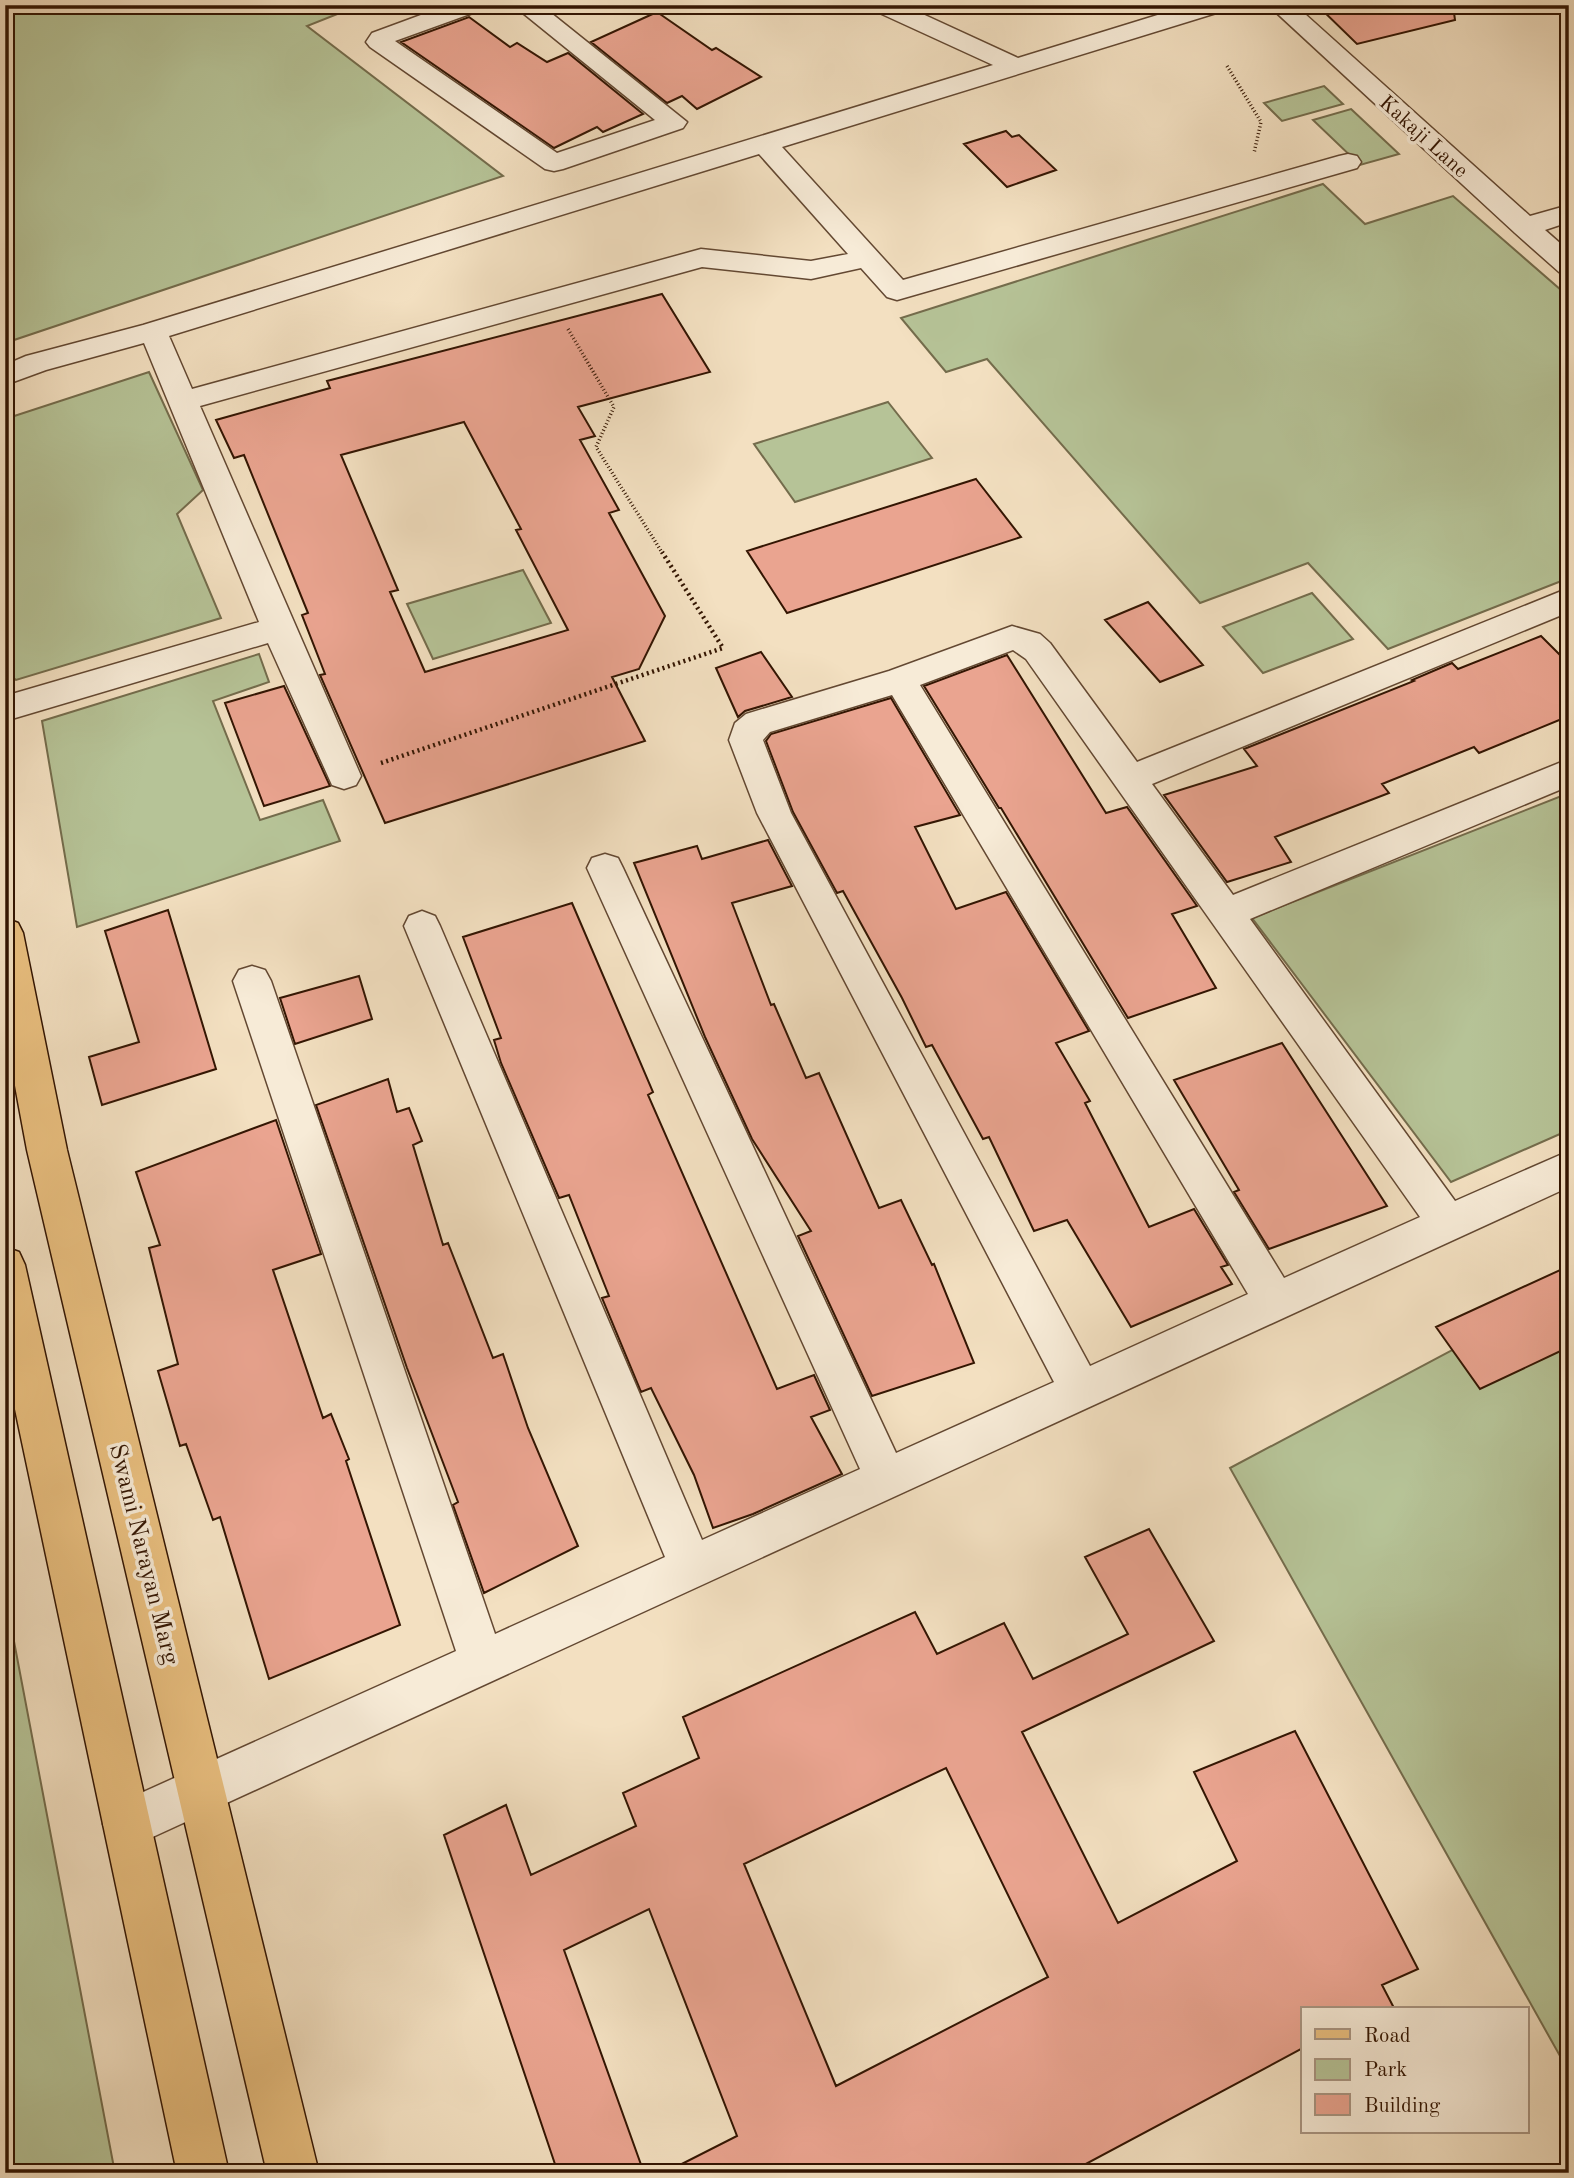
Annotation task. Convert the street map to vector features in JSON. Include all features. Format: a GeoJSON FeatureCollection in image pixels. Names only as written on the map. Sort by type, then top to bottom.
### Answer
{"type":"FeatureCollection","features":[{"type":"Feature","properties":{"kind":"main road","name":"Swami Narayan Marg"},"geometry":{"type":"LineString","coordinates":[[5,933],[47,1150],[293,2173]]}},
{"type":"Feature","properties":{"kind":"main road"},"geometry":{"type":"LineString","coordinates":[[5,1265],[203,2173]]}},
{"type":"Feature","properties":{"kind":"street"},"geometry":{"type":"LineString","coordinates":[[472,5],[379,41],[554,163],[674,121],[525,5]]}},
{"type":"Feature","properties":{"kind":"street"},"geometry":{"type":"LineString","coordinates":[[883,5],[1017,67]]}},
{"type":"Feature","properties":{"kind":"street"},"geometry":{"type":"LineString","coordinates":[[5,376],[36,363],[153,331],[1217,5]]}},
{"type":"Feature","properties":{"kind":"street","name":"Kakaji Lane"},"geometry":{"type":"LineString","coordinates":[[1280,5],[1569,266]]}},
{"type":"Feature","properties":{"kind":"street"},"geometry":{"type":"LineString","coordinates":[[766,145],[897,291],[1348,162]]}},
{"type":"Feature","properties":{"kind":"street"},"geometry":{"type":"LineString","coordinates":[[1525,227],[1569,213]]}},
{"type":"Feature","properties":{"kind":"street"},"geometry":{"type":"LineString","coordinates":[[184,401],[701,258],[811,270],[867,258]]}},
{"type":"Feature","properties":{"kind":"street"},"geometry":{"type":"LineString","coordinates":[[153,331],[278,628],[344,776]]}},
{"type":"Feature","properties":{"kind":"street"},"geometry":{"type":"LineString","coordinates":[[1128,780],[1569,599]]}},
{"type":"Feature","properties":{"kind":"street"},"geometry":{"type":"LineString","coordinates":[[5,709],[278,628]]}},
{"type":"Feature","properties":{"kind":"street"},"geometry":{"type":"LineString","coordinates":[[1080,1389],[774,813],[746,740],[747,732],[758,723],[900,680],[1012,638],[1028,642],[1038,651],[1447,1222]]}},
{"type":"Feature","properties":{"kind":"street"},"geometry":{"type":"LineString","coordinates":[[900,680],[1275,1301]]}},
{"type":"Feature","properties":{"kind":"street"},"geometry":{"type":"LineString","coordinates":[[1225,914],[1569,772]]}},
{"type":"Feature","properties":{"kind":"street"},"geometry":{"type":"LineString","coordinates":[[605,868],[886,1478]]}},
{"type":"Feature","properties":{"kind":"street"},"geometry":{"type":"LineString","coordinates":[[422,926],[691,1567]]}},
{"type":"Feature","properties":{"kind":"street"},"geometry":{"type":"LineString","coordinates":[[252,981],[482,1662]]}},
{"type":"Feature","properties":{"kind":"street"},"geometry":{"type":"LineString","coordinates":[[127,1824],[1569,1168]]}},
{"type":"Feature","properties":{"kind":"path"},"geometry":{"type":"LineString","coordinates":[[1227,66],[1261,122],[1245,191]]}},
{"type":"Feature","properties":{"kind":"path"},"geometry":{"type":"LineString","coordinates":[[344,776],[723,648],[596,447],[614,407],[550,299]]}},
{"type":"Feature","properties":{"kind":"green space"},"geometry":{"type":"Polygon","coordinates":[[[5,5],[360,5],[307,26],[503,176],[5,343],[5,5]]]}},
{"type":"Feature","properties":{"kind":"green space"},"geometry":{"type":"Polygon","coordinates":[[[1324,86],[1343,104],[1282,121],[1264,103],[1324,86]]]}},
{"type":"Feature","properties":{"kind":"green space"},"geometry":{"type":"Polygon","coordinates":[[[1351,109],[1399,154],[1360,165],[1313,120],[1351,109]]]}},
{"type":"Feature","properties":{"kind":"green space"},"geometry":{"type":"Polygon","coordinates":[[[1323,184],[1365,224],[1453,196],[1569,297],[1569,578],[1388,649],[1308,563],[1200,603],[987,359],[946,372],[901,318],[1323,184]]]}},
{"type":"Feature","properties":{"kind":"green space"},"geometry":{"type":"Polygon","coordinates":[[[149,372],[203,490],[177,514],[221,618],[16,680],[5,671],[5,419],[149,372]]]}},
{"type":"Feature","properties":{"kind":"green space"},"geometry":{"type":"Polygon","coordinates":[[[888,402],[932,458],[795,502],[754,444],[888,402]]]}},
{"type":"Feature","properties":{"kind":"green space"},"geometry":{"type":"Polygon","coordinates":[[[523,570],[551,623],[433,659],[407,604],[523,570]]]}},
{"type":"Feature","properties":{"kind":"green space"},"geometry":{"type":"Polygon","coordinates":[[[1312,593],[1353,639],[1263,673],[1223,627],[1312,593]]]}},
{"type":"Feature","properties":{"kind":"green space"},"geometry":{"type":"Polygon","coordinates":[[[259,654],[269,682],[213,701],[260,820],[323,800],[340,841],[77,927],[42,721],[259,654]]]}},
{"type":"Feature","properties":{"kind":"green space"},"geometry":{"type":"Polygon","coordinates":[[[1569,793],[1569,1130],[1451,1182],[1252,918],[1569,793]]]}},
{"type":"Feature","properties":{"kind":"green space"},"geometry":{"type":"Polygon","coordinates":[[[1569,1288],[1569,2072],[1230,1468],[1569,1288]]]}},
{"type":"Feature","properties":{"kind":"green space"},"geometry":{"type":"Polygon","coordinates":[[[5,1594],[115,2173],[5,2173],[5,1594]]]}},
{"type":"Feature","properties":{"kind":"building"},"geometry":{"type":"Polygon","coordinates":[[[1317,5],[1453,5],[1455,20],[1357,44],[1317,5]]]}},
{"type":"Feature","properties":{"kind":"building"},"geometry":{"type":"Polygon","coordinates":[[[657,12],[712,50],[716,48],[761,77],[697,109],[682,96],[667,103],[591,42],[657,12]]]}},
{"type":"Feature","properties":{"kind":"building"},"geometry":{"type":"Polygon","coordinates":[[[469,17],[510,47],[517,43],[547,62],[568,53],[643,114],[603,132],[597,127],[554,148],[401,42],[469,17]]]}},
{"type":"Feature","properties":{"kind":"building"},"geometry":{"type":"Polygon","coordinates":[[[1006,131],[1012,137],[1019,135],[1056,170],[1007,187],[964,144],[1006,131]]]}},
{"type":"Feature","properties":{"kind":"building"},"geometry":{"type":"Polygon","coordinates":[[[662,294],[710,372],[578,407],[595,436],[580,440],[619,510],[609,513],[665,616],[639,669],[612,677],[645,741],[385,823],[320,675],[325,674],[302,615],[308,613],[244,455],[234,458],[216,420],[330,388],[327,381],[662,294]],[[464,422],[341,455],[398,590],[390,592],[425,672],[568,630],[516,530],[521,529],[464,422]]]}},
{"type":"Feature","properties":{"kind":"building"},"geometry":{"type":"Polygon","coordinates":[[[976,479],[1021,537],[787,613],[747,551],[976,479]]]}},
{"type":"Feature","properties":{"kind":"building"},"geometry":{"type":"Polygon","coordinates":[[[1148,602],[1203,665],[1160,682],[1105,620],[1148,602]]]}},
{"type":"Feature","properties":{"kind":"building"},"geometry":{"type":"Polygon","coordinates":[[[1541,636],[1569,664],[1569,716],[1479,753],[1474,747],[1382,784],[1389,793],[1275,837],[1291,862],[1227,882],[1164,795],[1257,766],[1244,749],[1414,681],[1412,680],[1452,663],[1458,669],[1541,636]]]}},
{"type":"Feature","properties":{"kind":"building"},"geometry":{"type":"Polygon","coordinates":[[[761,652],[792,697],[745,711],[738,717],[716,668],[761,652]]]}},
{"type":"Feature","properties":{"kind":"building"},"geometry":{"type":"Polygon","coordinates":[[[1007,655],[1106,813],[1127,807],[1197,906],[1172,914],[1216,988],[1128,1018],[924,686],[1007,655]]]}},
{"type":"Feature","properties":{"kind":"building"},"geometry":{"type":"Polygon","coordinates":[[[284,686],[330,786],[264,806],[225,703],[284,686]]]}},
{"type":"Feature","properties":{"kind":"building"},"geometry":{"type":"Polygon","coordinates":[[[891,698],[960,815],[915,827],[956,909],[1006,892],[1089,1031],[1056,1043],[1090,1101],[1085,1103],[1149,1227],[1194,1209],[1228,1265],[1221,1267],[1232,1284],[1131,1327],[1067,1220],[1034,1231],[989,1137],[983,1139],[932,1045],[926,1047],[843,891],[837,893],[793,812],[766,741],[771,734],[891,698]]]}},
{"type":"Feature","properties":{"kind":"building"},"geometry":{"type":"Polygon","coordinates":[[[768,840],[792,886],[732,903],[771,1005],[774,1004],[806,1078],[819,1073],[879,1208],[901,1200],[932,1265],[934,1264],[974,1363],[872,1396],[798,1236],[811,1231],[752,1139],[705,1037],[634,863],[697,846],[702,859],[768,840]]]}},
{"type":"Feature","properties":{"kind":"building"},"geometry":{"type":"Polygon","coordinates":[[[572,903],[653,1092],[648,1095],[777,1389],[814,1375],[830,1410],[811,1417],[842,1474],[753,1514],[713,1528],[694,1475],[651,1388],[641,1392],[602,1298],[609,1296],[569,1195],[559,1198],[501,1063],[494,1040],[501,1038],[463,937],[572,903]]]}},
{"type":"Feature","properties":{"kind":"building"},"geometry":{"type":"Polygon","coordinates":[[[168,910],[216,1069],[102,1105],[89,1057],[139,1042],[105,931],[168,910]]]}},
{"type":"Feature","properties":{"kind":"building"},"geometry":{"type":"Polygon","coordinates":[[[359,976],[372,1019],[295,1044],[280,998],[359,976]]]}},
{"type":"Feature","properties":{"kind":"building"},"geometry":{"type":"Polygon","coordinates":[[[1282,1043],[1387,1206],[1269,1249],[1234,1192],[1239,1190],[1174,1080],[1282,1043]]]}},
{"type":"Feature","properties":{"kind":"building"},"geometry":{"type":"Polygon","coordinates":[[[388,1079],[397,1112],[409,1108],[422,1141],[413,1145],[443,1245],[448,1243],[493,1358],[503,1354],[528,1428],[578,1546],[484,1593],[453,1505],[458,1502],[407,1368],[316,1105],[388,1079]]]}},
{"type":"Feature","properties":{"kind":"building"},"geometry":{"type":"Polygon","coordinates":[[[276,1120],[321,1254],[273,1270],[323,1418],[331,1414],[349,1459],[346,1461],[400,1625],[269,1679],[220,1517],[213,1520],[186,1444],[180,1446],[158,1371],[178,1364],[149,1248],[160,1245],[136,1172],[276,1120]]]}},
{"type":"Feature","properties":{"kind":"building"},"geometry":{"type":"Polygon","coordinates":[[[1569,1266],[1569,1347],[1480,1389],[1436,1327],[1569,1266]]]}},
{"type":"Feature","properties":{"kind":"building"},"geometry":{"type":"Polygon","coordinates":[[[1149,1529],[1214,1641],[1022,1732],[1118,1923],[1237,1861],[1194,1772],[1295,1731],[1418,1969],[1382,1985],[1393,2007],[1301,2007],[1301,2049],[1069,2173],[664,2173],[737,2136],[649,1909],[564,1950],[644,2173],[558,2173],[444,1835],[506,1805],[531,1875],[636,1826],[623,1793],[699,1758],[683,1717],[915,1612],[937,1654],[1004,1623],[1033,1679],[1128,1634],[1085,1557],[1149,1529]],[[946,1768],[744,1864],[836,2086],[1048,1977],[946,1768]]]}}]}
